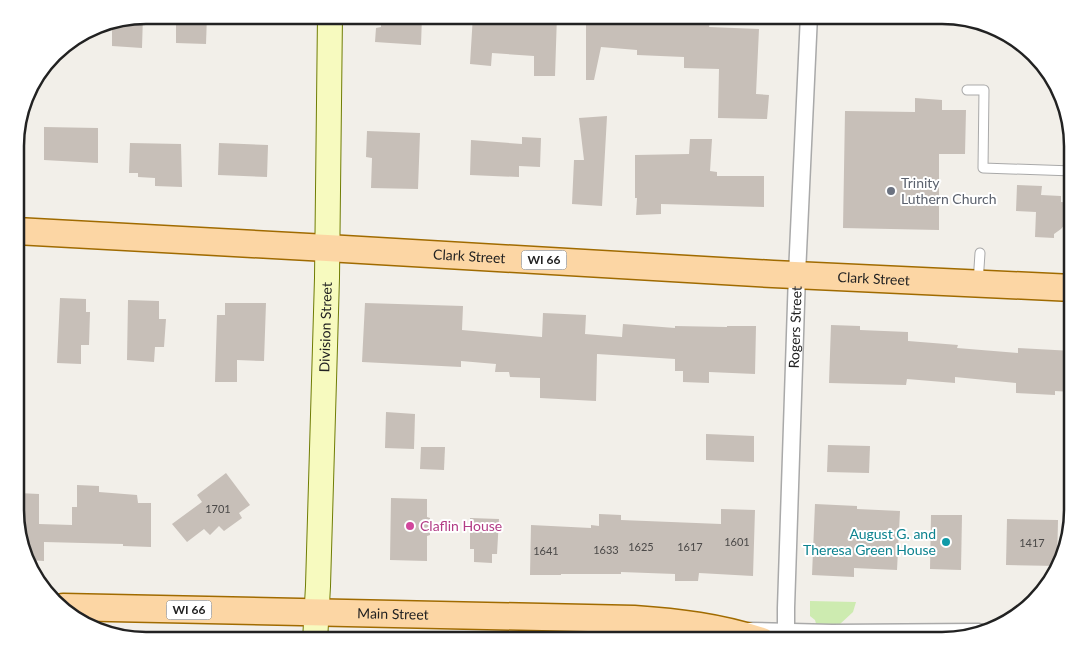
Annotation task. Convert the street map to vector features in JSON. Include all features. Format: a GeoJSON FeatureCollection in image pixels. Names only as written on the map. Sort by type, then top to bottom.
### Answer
{"type":"FeatureCollection","features":[{"type":"Feature","properties":{"kind":"main road","name":"Division Street"},"geometry":{"type":"LineString","coordinates":[[315,632],[326,318],[330,24]]}},
{"type":"Feature","properties":{"kind":"main road","name":"Clark Street"},"geometry":{"type":"LineString","coordinates":[[24,231],[1064,288]]}},
{"type":"Feature","properties":{"kind":"main road","name":"Main Street"},"geometry":{"type":"LineString","coordinates":[[71,607],[634,620],[667,622],[737,632]]}},
{"type":"Feature","properties":{"kind":"street","name":"Rogers Street"},"geometry":{"type":"LineString","coordinates":[[778,632],[809,24]]}},
{"type":"Feature","properties":{"kind":"lane"},"geometry":{"type":"LineString","coordinates":[[967,90],[984,90],[983,168],[1064,171]]}},
{"type":"Feature","properties":{"kind":"lane"},"geometry":{"type":"LineString","coordinates":[[978,283],[980,253]]}},
{"type":"Feature","properties":{"kind":"green space"},"geometry":{"type":"Polygon","coordinates":[[[810,601],[856,602],[853,612],[840,624],[817,627],[815,620],[810,616],[810,601]]]}},
{"type":"Feature","properties":{"kind":"building"},"geometry":{"type":"Polygon","coordinates":[[[143,24],[142,48],[112,46],[112,28],[143,24]]]}},
{"type":"Feature","properties":{"kind":"building"},"geometry":{"type":"Polygon","coordinates":[[[176,24],[207,24],[206,44],[176,43],[176,24]]]}},
{"type":"Feature","properties":{"kind":"building"},"geometry":{"type":"Polygon","coordinates":[[[381,24],[422,24],[421,45],[375,42],[376,28],[381,27],[381,24]]]}},
{"type":"Feature","properties":{"kind":"building"},"geometry":{"type":"Polygon","coordinates":[[[472,24],[557,24],[555,76],[534,76],[534,56],[492,53],[491,66],[470,64],[472,24]]]}},
{"type":"Feature","properties":{"kind":"building"},"geometry":{"type":"Polygon","coordinates":[[[586,24],[710,24],[709,27],[759,29],[756,94],[769,95],[767,119],[718,118],[719,69],[684,68],[684,57],[637,55],[637,50],[601,47],[594,80],[586,80],[586,24]]]}},
{"type":"Feature","properties":{"kind":"building","name":"Trinity Luthern Church"},"geometry":{"type":"Polygon","coordinates":[[[915,98],[942,100],[942,110],[966,110],[965,154],[939,154],[939,230],[843,228],[845,111],[915,112],[915,98]]]}},
{"type":"Feature","properties":{"kind":"building"},"geometry":{"type":"Polygon","coordinates":[[[607,116],[602,206],[572,204],[574,160],[584,160],[579,118],[607,116]]]}},
{"type":"Feature","properties":{"kind":"building"},"geometry":{"type":"Polygon","coordinates":[[[44,127],[98,128],[98,163],[44,160],[44,127]]]}},
{"type":"Feature","properties":{"kind":"building"},"geometry":{"type":"Polygon","coordinates":[[[367,131],[420,133],[418,189],[371,188],[372,158],[366,157],[367,131]]]}},
{"type":"Feature","properties":{"kind":"building"},"geometry":{"type":"Polygon","coordinates":[[[522,137],[541,138],[540,167],[519,166],[519,177],[470,175],[471,140],[522,144],[522,137]]]}},
{"type":"Feature","properties":{"kind":"building"},"geometry":{"type":"Polygon","coordinates":[[[690,139],[712,139],[710,171],[717,172],[717,176],[764,176],[764,207],[661,204],[661,214],[636,215],[635,155],[689,154],[690,139]]]}},
{"type":"Feature","properties":{"kind":"building"},"geometry":{"type":"Polygon","coordinates":[[[130,143],[181,144],[182,187],[155,186],[155,178],[138,177],[138,173],[129,173],[130,143]]]}},
{"type":"Feature","properties":{"kind":"building"},"geometry":{"type":"Polygon","coordinates":[[[219,143],[268,145],[267,177],[218,175],[219,143]]]}},
{"type":"Feature","properties":{"kind":"building"},"geometry":{"type":"Polygon","coordinates":[[[1017,185],[1042,186],[1041,195],[1061,196],[1061,202],[1064,202],[1064,226],[1054,234],[1054,238],[1035,237],[1036,212],[1016,211],[1017,185]]]}},
{"type":"Feature","properties":{"kind":"building"},"geometry":{"type":"Polygon","coordinates":[[[60,298],[86,299],[86,312],[90,312],[89,345],[81,345],[81,364],[57,363],[60,298]]]}},
{"type":"Feature","properties":{"kind":"building"},"geometry":{"type":"Polygon","coordinates":[[[128,300],[159,301],[159,319],[166,319],[164,347],[155,347],[154,362],[127,360],[128,300]]]}},
{"type":"Feature","properties":{"kind":"building"},"geometry":{"type":"Polygon","coordinates":[[[225,303],[266,303],[264,361],[237,360],[237,382],[215,382],[217,315],[225,315],[225,303]]]}},
{"type":"Feature","properties":{"kind":"building"},"geometry":{"type":"Polygon","coordinates":[[[365,303],[463,306],[462,330],[542,337],[543,313],[586,315],[585,334],[622,337],[623,324],[675,328],[675,326],[756,326],[755,374],[709,372],[709,383],[683,382],[683,371],[675,371],[675,359],[597,354],[596,401],[540,398],[540,378],[510,377],[509,372],[495,372],[496,364],[461,361],[461,367],[362,362],[365,303]]]}},
{"type":"Feature","properties":{"kind":"building"},"geometry":{"type":"Polygon","coordinates":[[[831,325],[860,326],[860,330],[908,332],[908,341],[958,345],[957,348],[1018,353],[1018,348],[1064,351],[1064,392],[1055,391],[1055,395],[1016,393],[1016,383],[955,377],[955,383],[907,379],[906,385],[829,383],[831,325]]]}},
{"type":"Feature","properties":{"kind":"building"},"geometry":{"type":"Polygon","coordinates":[[[386,412],[415,414],[414,449],[385,448],[386,412]]]}},
{"type":"Feature","properties":{"kind":"building"},"geometry":{"type":"Polygon","coordinates":[[[706,434],[754,436],[754,462],[706,460],[706,434]]]}},
{"type":"Feature","properties":{"kind":"building"},"geometry":{"type":"Polygon","coordinates":[[[828,445],[870,446],[869,473],[827,472],[828,445]]]}},
{"type":"Feature","properties":{"kind":"building"},"geometry":{"type":"Polygon","coordinates":[[[421,447],[445,447],[444,470],[420,469],[421,447]]]}},
{"type":"Feature","properties":{"kind":"building"},"geometry":{"type":"Polygon","coordinates":[[[226,473],[250,505],[239,513],[242,518],[224,531],[219,526],[210,535],[204,529],[187,542],[172,524],[202,502],[197,495],[226,473]]]}},
{"type":"Feature","properties":{"kind":"building"},"geometry":{"type":"Polygon","coordinates":[[[77,485],[99,486],[99,492],[137,495],[138,503],[151,503],[151,547],[123,546],[123,544],[44,542],[44,561],[35,560],[25,526],[24,493],[39,494],[39,524],[72,525],[72,507],[77,507],[77,485]]]}},
{"type":"Feature","properties":{"kind":"building","name":"Claflin House"},"geometry":{"type":"Polygon","coordinates":[[[391,498],[427,499],[430,535],[427,536],[427,561],[390,560],[391,498]]]}},
{"type":"Feature","properties":{"kind":"building"},"geometry":{"type":"Polygon","coordinates":[[[815,504],[857,506],[857,509],[900,511],[897,570],[854,568],[854,577],[812,575],[815,504]]]}},
{"type":"Feature","properties":{"kind":"building"},"geometry":{"type":"Polygon","coordinates":[[[721,509],[755,510],[753,576],[699,573],[698,581],[675,581],[675,574],[621,572],[621,574],[530,575],[531,525],[591,528],[591,525],[599,526],[599,514],[621,515],[621,520],[721,524],[721,509]]]}},
{"type":"Feature","properties":{"kind":"building","name":"August G. and Theresa Green House"},"geometry":{"type":"Polygon","coordinates":[[[931,515],[962,515],[961,570],[930,569],[931,515]]]}},
{"type":"Feature","properties":{"kind":"building"},"geometry":{"type":"Polygon","coordinates":[[[470,518],[499,519],[497,554],[492,554],[492,563],[474,562],[474,549],[470,549],[470,518]]]}},
{"type":"Feature","properties":{"kind":"building"},"geometry":{"type":"Polygon","coordinates":[[[1007,519],[1058,520],[1057,552],[1051,566],[1006,565],[1007,519]]]}},
{"type":"Feature","properties":{"kind":"place","name":"Trinity Luthern Church"},"geometry":{"type":"Point","coordinates":[891,191]}},
{"type":"Feature","properties":{"kind":"place","name":"Claflin House"},"geometry":{"type":"Point","coordinates":[410,526]}},
{"type":"Feature","properties":{"kind":"place","name":"August G. and Theresa Green House"},"geometry":{"type":"Point","coordinates":[946,542]}}]}
